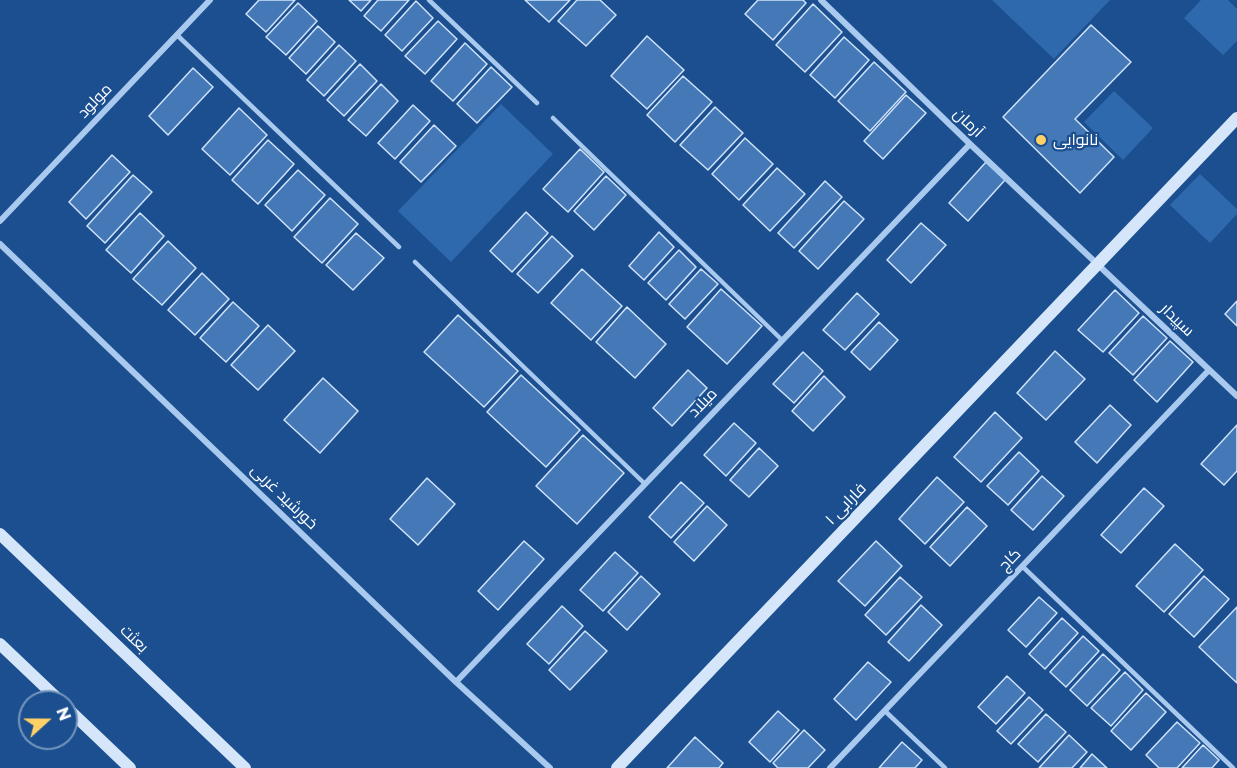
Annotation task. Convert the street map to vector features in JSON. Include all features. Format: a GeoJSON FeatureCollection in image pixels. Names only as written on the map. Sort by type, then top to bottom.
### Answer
{"type":"FeatureCollection","features":[{"type":"Feature","properties":{"kind":"street","name":"مولود"},"geometry":{"type":"LineString","coordinates":[[0,221],[210,0]]}},
{"type":"Feature","properties":{"kind":"street","name":"آرمان"},"geometry":{"type":"LineString","coordinates":[[821,0],[1098,264]]}},
{"type":"Feature","properties":{"kind":"street","name":"فارابی ۱"},"geometry":{"type":"LineString","coordinates":[[617,768],[1237,118]]}},
{"type":"Feature","properties":{"kind":"street","name":"میلاد"},"geometry":{"type":"LineString","coordinates":[[456,682],[970,144]]}},
{"type":"Feature","properties":{"kind":"street","name":"خورشید غربی"},"geometry":{"type":"LineString","coordinates":[[0,244],[456,682],[550,768]]}},
{"type":"Feature","properties":{"kind":"street","name":"سپیدار"},"geometry":{"type":"LineString","coordinates":[[1098,264],[1237,396]]}},
{"type":"Feature","properties":{"kind":"street","name":"کاج"},"geometry":{"type":"LineString","coordinates":[[830,768],[1209,370]]}},
{"type":"Feature","properties":{"kind":"street","name":"بعثت"},"geometry":{"type":"LineString","coordinates":[[0,534],[245,768]]}},
{"type":"Feature","properties":{"kind":"street"},"geometry":{"type":"LineString","coordinates":[[0,644],[48,690]]}},
{"type":"Feature","properties":{"kind":"street"},"geometry":{"type":"LineString","coordinates":[[78,718],[130,768]]}},
{"type":"Feature","properties":{"kind":"lane"},"geometry":{"type":"LineString","coordinates":[[429,0],[537,103]]}},
{"type":"Feature","properties":{"kind":"lane"},"geometry":{"type":"LineString","coordinates":[[177,35],[399,247]]}},
{"type":"Feature","properties":{"kind":"lane"},"geometry":{"type":"LineString","coordinates":[[553,118],[782,340]]}},
{"type":"Feature","properties":{"kind":"lane"},"geometry":{"type":"LineString","coordinates":[[415,262],[645,484]]}},
{"type":"Feature","properties":{"kind":"lane"},"geometry":{"type":"LineString","coordinates":[[1022,567],[1233,768]]}},
{"type":"Feature","properties":{"kind":"lane"},"geometry":{"type":"LineString","coordinates":[[885,711],[945,768]]}},
{"type":"Feature","properties":{"kind":"shaded area"},"geometry":{"type":"Polygon","coordinates":[[[992,0],[1110,0],[1054,59],[992,0]]]}},
{"type":"Feature","properties":{"kind":"shaded area"},"geometry":{"type":"Polygon","coordinates":[[[1201,0],[1228,0],[1237,9],[1237,41],[1223,55],[1184,18],[1201,0]]]}},
{"type":"Feature","properties":{"kind":"shaded area"},"geometry":{"type":"Polygon","coordinates":[[[1114,91],[1153,128],[1123,160],[1084,122],[1114,91]]]}},
{"type":"Feature","properties":{"kind":"shaded area"},"geometry":{"type":"Polygon","coordinates":[[[501,104],[553,154],[451,262],[398,211],[501,104]]]}},
{"type":"Feature","properties":{"kind":"shaded area"},"geometry":{"type":"Polygon","coordinates":[[[1200,174],[1237,209],[1237,214],[1210,243],[1170,205],[1200,174]]]}},
{"type":"Feature","properties":{"kind":"building"},"geometry":{"type":"Polygon","coordinates":[[[259,0],[295,0],[266,32],[246,14],[259,0]]]}},
{"type":"Feature","properties":{"kind":"building"},"geometry":{"type":"Polygon","coordinates":[[[349,0],[371,0],[361,11],[349,0]]]}},
{"type":"Feature","properties":{"kind":"building"},"geometry":{"type":"Polygon","coordinates":[[[378,0],[409,0],[381,31],[364,16],[378,0]]]}},
{"type":"Feature","properties":{"kind":"building"},"geometry":{"type":"Polygon","coordinates":[[[525,0],[570,0],[549,22],[525,0]]]}},
{"type":"Feature","properties":{"kind":"building"},"geometry":{"type":"Polygon","coordinates":[[[577,0],[600,0],[616,15],[586,46],[558,21],[577,0]]]}},
{"type":"Feature","properties":{"kind":"building"},"geometry":{"type":"Polygon","coordinates":[[[758,0],[803,0],[806,3],[773,40],[745,14],[758,0]]]}},
{"type":"Feature","properties":{"kind":"building"},"geometry":{"type":"Polygon","coordinates":[[[416,1],[433,18],[402,51],[385,35],[416,1]]]}},
{"type":"Feature","properties":{"kind":"building"},"geometry":{"type":"Polygon","coordinates":[[[298,3],[317,21],[286,55],[266,37],[298,3]]]}},
{"type":"Feature","properties":{"kind":"building"},"geometry":{"type":"Polygon","coordinates":[[[813,4],[842,32],[805,72],[776,45],[813,4]]]}},
{"type":"Feature","properties":{"kind":"building"},"geometry":{"type":"Polygon","coordinates":[[[438,21],[457,39],[425,74],[405,56],[438,21]]]}},
{"type":"Feature","properties":{"kind":"building"},"geometry":{"type":"Polygon","coordinates":[[[1091,25],[1131,62],[1075,119],[1114,157],[1080,193],[1003,117],[1091,25]]]}},
{"type":"Feature","properties":{"kind":"building"},"geometry":{"type":"Polygon","coordinates":[[[318,26],[335,42],[306,74],[289,58],[318,26]]]}},
{"type":"Feature","properties":{"kind":"building"},"geometry":{"type":"Polygon","coordinates":[[[647,36],[684,70],[647,109],[611,76],[647,36]]]}},
{"type":"Feature","properties":{"kind":"building"},"geometry":{"type":"Polygon","coordinates":[[[844,37],[869,60],[835,98],[810,75],[844,37]]]}},
{"type":"Feature","properties":{"kind":"building"},"geometry":{"type":"Polygon","coordinates":[[[465,43],[487,64],[453,101],[431,81],[465,43]]]}},
{"type":"Feature","properties":{"kind":"building"},"geometry":{"type":"Polygon","coordinates":[[[339,45],[356,61],[324,96],[307,80],[339,45]]]}},
{"type":"Feature","properties":{"kind":"building"},"geometry":{"type":"Polygon","coordinates":[[[874,62],[906,92],[870,131],[838,101],[874,62]]]}},
{"type":"Feature","properties":{"kind":"building"},"geometry":{"type":"Polygon","coordinates":[[[360,64],[377,81],[344,116],[327,100],[360,64]]]}},
{"type":"Feature","properties":{"kind":"building"},"geometry":{"type":"Polygon","coordinates":[[[491,67],[512,87],[477,123],[457,104],[491,67]]]}},
{"type":"Feature","properties":{"kind":"building"},"geometry":{"type":"Polygon","coordinates":[[[193,68],[213,87],[168,135],[149,116],[193,68]]]}},
{"type":"Feature","properties":{"kind":"building"},"geometry":{"type":"Polygon","coordinates":[[[683,76],[712,102],[675,142],[647,115],[683,76]]]}},
{"type":"Feature","properties":{"kind":"building"},"geometry":{"type":"Polygon","coordinates":[[[381,84],[398,101],[366,136],[348,120],[381,84]]]}},
{"type":"Feature","properties":{"kind":"building"},"geometry":{"type":"Polygon","coordinates":[[[906,95],[926,113],[883,159],[864,141],[906,95]]]}},
{"type":"Feature","properties":{"kind":"building"},"geometry":{"type":"Polygon","coordinates":[[[413,105],[430,121],[395,159],[378,143],[413,105]]]}},
{"type":"Feature","properties":{"kind":"building"},"geometry":{"type":"Polygon","coordinates":[[[715,107],[743,133],[708,170],[680,145],[715,107]]]}},
{"type":"Feature","properties":{"kind":"building"},"geometry":{"type":"Polygon","coordinates":[[[239,108],[267,135],[230,175],[202,149],[239,108]]]}},
{"type":"Feature","properties":{"kind":"building"},"geometry":{"type":"Polygon","coordinates":[[[434,125],[456,146],[421,182],[400,162],[434,125]]]}},
{"type":"Feature","properties":{"kind":"building"},"geometry":{"type":"Polygon","coordinates":[[[745,138],[773,164],[739,200],[712,174],[745,138]]]}},
{"type":"Feature","properties":{"kind":"building"},"geometry":{"type":"Polygon","coordinates":[[[268,140],[294,164],[258,204],[232,180],[268,140]]]}},
{"type":"Feature","properties":{"kind":"building"},"geometry":{"type":"Polygon","coordinates":[[[580,149],[604,172],[568,212],[543,189],[580,149]]]}},
{"type":"Feature","properties":{"kind":"building"},"geometry":{"type":"Polygon","coordinates":[[[112,155],[130,172],[86,219],[69,202],[112,155]]]}},
{"type":"Feature","properties":{"kind":"building"},"geometry":{"type":"Polygon","coordinates":[[[986,162],[1005,180],[968,221],[949,203],[986,162]]]}},
{"type":"Feature","properties":{"kind":"building"},"geometry":{"type":"Polygon","coordinates":[[[777,168],[805,194],[770,231],[743,205],[777,168]]]}},
{"type":"Feature","properties":{"kind":"building"},"geometry":{"type":"Polygon","coordinates":[[[298,170],[325,195],[292,231],[265,205],[298,170]]]}},
{"type":"Feature","properties":{"kind":"building"},"geometry":{"type":"Polygon","coordinates":[[[133,175],[152,192],[105,243],[87,226],[133,175]]]}},
{"type":"Feature","properties":{"kind":"building"},"geometry":{"type":"Polygon","coordinates":[[[606,176],[626,195],[594,230],[574,211],[606,176]]]}},
{"type":"Feature","properties":{"kind":"building"},"geometry":{"type":"Polygon","coordinates":[[[825,181],[842,197],[794,248],[778,233],[825,181]]]}},
{"type":"Feature","properties":{"kind":"building"},"geometry":{"type":"Polygon","coordinates":[[[330,198],[358,224],[322,263],[294,237],[330,198]]]}},
{"type":"Feature","properties":{"kind":"building"},"geometry":{"type":"Polygon","coordinates":[[[844,201],[864,219],[818,269],[799,251],[844,201]]]}},
{"type":"Feature","properties":{"kind":"building"},"geometry":{"type":"Polygon","coordinates":[[[526,212],[548,233],[512,272],[490,251],[526,212]]]}},
{"type":"Feature","properties":{"kind":"building"},"geometry":{"type":"Polygon","coordinates":[[[140,213],[164,236],[131,273],[106,250],[140,213]]]}},
{"type":"Feature","properties":{"kind":"building"},"geometry":{"type":"Polygon","coordinates":[[[921,223],[946,245],[911,283],[887,260],[921,223]]]}},
{"type":"Feature","properties":{"kind":"building"},"geometry":{"type":"Polygon","coordinates":[[[659,232],[674,247],[644,280],[629,266],[659,232]]]}},
{"type":"Feature","properties":{"kind":"building"},"geometry":{"type":"Polygon","coordinates":[[[356,233],[384,258],[353,290],[326,265],[356,233]]]}},
{"type":"Feature","properties":{"kind":"building"},"geometry":{"type":"Polygon","coordinates":[[[552,236],[573,256],[538,293],[517,274],[552,236]]]}},
{"type":"Feature","properties":{"kind":"building"},"geometry":{"type":"Polygon","coordinates":[[[168,241],[196,268],[162,305],[133,279],[168,241]]]}},
{"type":"Feature","properties":{"kind":"building"},"geometry":{"type":"Polygon","coordinates":[[[679,250],[696,267],[666,300],[648,283],[679,250]]]}},
{"type":"Feature","properties":{"kind":"building"},"geometry":{"type":"Polygon","coordinates":[[[582,269],[622,306],[591,340],[551,303],[582,269]]]}},
{"type":"Feature","properties":{"kind":"building"},"geometry":{"type":"Polygon","coordinates":[[[701,269],[718,284],[685,319],[669,304],[701,269]]]}},
{"type":"Feature","properties":{"kind":"building"},"geometry":{"type":"Polygon","coordinates":[[[202,273],[229,299],[195,335],[168,310],[202,273]]]}},
{"type":"Feature","properties":{"kind":"building"},"geometry":{"type":"Polygon","coordinates":[[[721,289],[762,326],[727,364],[687,327],[721,289]]]}},
{"type":"Feature","properties":{"kind":"building"},"geometry":{"type":"Polygon","coordinates":[[[1115,290],[1139,313],[1103,352],[1078,330],[1115,290]]]}},
{"type":"Feature","properties":{"kind":"building"},"geometry":{"type":"Polygon","coordinates":[[[857,293],[879,314],[845,350],[823,330],[857,293]]]}},
{"type":"Feature","properties":{"kind":"building"},"geometry":{"type":"Polygon","coordinates":[[[1237,301],[1237,326],[1225,314],[1237,301]]]}},
{"type":"Feature","properties":{"kind":"building"},"geometry":{"type":"Polygon","coordinates":[[[233,302],[259,326],[226,362],[200,338],[233,302]]]}},
{"type":"Feature","properties":{"kind":"building"},"geometry":{"type":"Polygon","coordinates":[[[627,307],[666,344],[635,378],[596,342],[627,307]]]}},
{"type":"Feature","properties":{"kind":"building"},"geometry":{"type":"Polygon","coordinates":[[[458,315],[518,371],[484,407],[424,352],[458,315]]]}},
{"type":"Feature","properties":{"kind":"building"},"geometry":{"type":"Polygon","coordinates":[[[1143,316],[1167,338],[1133,375],[1109,353],[1143,316]]]}},
{"type":"Feature","properties":{"kind":"building"},"geometry":{"type":"Polygon","coordinates":[[[879,322],[898,340],[870,370],[851,352],[879,322]]]}},
{"type":"Feature","properties":{"kind":"building"},"geometry":{"type":"Polygon","coordinates":[[[268,325],[295,351],[258,390],[231,365],[268,325]]]}},
{"type":"Feature","properties":{"kind":"building"},"geometry":{"type":"Polygon","coordinates":[[[1170,341],[1193,362],[1157,402],[1134,380],[1170,341]]]}},
{"type":"Feature","properties":{"kind":"building"},"geometry":{"type":"Polygon","coordinates":[[[1055,351],[1085,379],[1046,420],[1017,393],[1055,351]]]}},
{"type":"Feature","properties":{"kind":"building"},"geometry":{"type":"Polygon","coordinates":[[[803,352],[823,371],[794,403],[773,384],[803,352]]]}},
{"type":"Feature","properties":{"kind":"building"},"geometry":{"type":"Polygon","coordinates":[[[688,370],[707,388],[672,426],[653,408],[688,370]]]}},
{"type":"Feature","properties":{"kind":"building"},"geometry":{"type":"Polygon","coordinates":[[[521,375],[580,430],[546,467],[487,412],[521,375]]]}},
{"type":"Feature","properties":{"kind":"building"},"geometry":{"type":"Polygon","coordinates":[[[824,376],[845,397],[813,431],[792,411],[824,376]]]}},
{"type":"Feature","properties":{"kind":"building"},"geometry":{"type":"Polygon","coordinates":[[[323,378],[358,411],[320,453],[284,420],[323,378]]]}},
{"type":"Feature","properties":{"kind":"building"},"geometry":{"type":"Polygon","coordinates":[[[1110,405],[1131,425],[1097,463],[1075,442],[1110,405]]]}},
{"type":"Feature","properties":{"kind":"building"},"geometry":{"type":"Polygon","coordinates":[[[995,412],[1022,438],[981,482],[954,457],[995,412]]]}},
{"type":"Feature","properties":{"kind":"building"},"geometry":{"type":"Polygon","coordinates":[[[734,423],[756,443],[726,476],[704,455],[734,423]]]}},
{"type":"Feature","properties":{"kind":"building"},"geometry":{"type":"Polygon","coordinates":[[[1237,425],[1237,471],[1224,485],[1201,464],[1237,425]]]}},
{"type":"Feature","properties":{"kind":"building"},"geometry":{"type":"Polygon","coordinates":[[[583,435],[624,473],[577,524],[536,486],[583,435]]]}},
{"type":"Feature","properties":{"kind":"building"},"geometry":{"type":"Polygon","coordinates":[[[759,448],[778,466],[749,497],[730,480],[759,448]]]}},
{"type":"Feature","properties":{"kind":"building"},"geometry":{"type":"Polygon","coordinates":[[[1019,452],[1039,471],[1008,505],[987,486],[1019,452]]]}},
{"type":"Feature","properties":{"kind":"building"},"geometry":{"type":"Polygon","coordinates":[[[1042,476],[1064,496],[1033,530],[1011,510],[1042,476]]]}},
{"type":"Feature","properties":{"kind":"building"},"geometry":{"type":"Polygon","coordinates":[[[937,477],[964,502],[925,544],[899,519],[937,477]]]}},
{"type":"Feature","properties":{"kind":"building"},"geometry":{"type":"Polygon","coordinates":[[[427,478],[455,504],[418,545],[390,519],[427,478]]]}},
{"type":"Feature","properties":{"kind":"building"},"geometry":{"type":"Polygon","coordinates":[[[681,482],[704,503],[671,538],[649,517],[681,482]]]}},
{"type":"Feature","properties":{"kind":"building"},"geometry":{"type":"Polygon","coordinates":[[[1144,488],[1164,506],[1121,553],[1101,535],[1144,488]]]}},
{"type":"Feature","properties":{"kind":"building"},"geometry":{"type":"Polygon","coordinates":[[[707,506],[727,525],[694,561],[674,542],[707,506]]]}},
{"type":"Feature","properties":{"kind":"building"},"geometry":{"type":"Polygon","coordinates":[[[967,507],[987,526],[950,566],[930,547],[967,507]]]}},
{"type":"Feature","properties":{"kind":"building"},"geometry":{"type":"Polygon","coordinates":[[[524,541],[544,559],[498,610],[478,591],[524,541]]]}},
{"type":"Feature","properties":{"kind":"building"},"geometry":{"type":"Polygon","coordinates":[[[876,541],[902,566],[865,606],[838,581],[876,541]]]}},
{"type":"Feature","properties":{"kind":"building"},"geometry":{"type":"Polygon","coordinates":[[[1175,544],[1203,570],[1164,612],[1136,586],[1175,544]]]}},
{"type":"Feature","properties":{"kind":"building"},"geometry":{"type":"Polygon","coordinates":[[[615,552],[638,573],[603,611],[580,590],[615,552]]]}},
{"type":"Feature","properties":{"kind":"building"},"geometry":{"type":"Polygon","coordinates":[[[641,576],[660,594],[627,630],[608,612],[641,576]]]}},
{"type":"Feature","properties":{"kind":"building"},"geometry":{"type":"Polygon","coordinates":[[[1204,576],[1229,599],[1194,637],[1169,614],[1204,576]]]}},
{"type":"Feature","properties":{"kind":"building"},"geometry":{"type":"Polygon","coordinates":[[[900,577],[922,597],[886,635],[865,615],[900,577]]]}},
{"type":"Feature","properties":{"kind":"building"},"geometry":{"type":"Polygon","coordinates":[[[1039,597],[1057,613],[1026,647],[1008,630],[1039,597]]]}},
{"type":"Feature","properties":{"kind":"building"},"geometry":{"type":"Polygon","coordinates":[[[921,605],[942,625],[909,661],[888,642],[921,605]]]}},
{"type":"Feature","properties":{"kind":"building"},"geometry":{"type":"Polygon","coordinates":[[[562,606],[583,626],[549,664],[527,644],[562,606]]]}},
{"type":"Feature","properties":{"kind":"building"},"geometry":{"type":"Polygon","coordinates":[[[1237,607],[1237,683],[1199,647],[1237,607]]]}},
{"type":"Feature","properties":{"kind":"building"},"geometry":{"type":"Polygon","coordinates":[[[1062,618],[1078,633],[1045,669],[1029,654],[1062,618]]]}},
{"type":"Feature","properties":{"kind":"building"},"geometry":{"type":"Polygon","coordinates":[[[585,631],[607,651],[570,690],[549,670],[585,631]]]}},
{"type":"Feature","properties":{"kind":"building"},"geometry":{"type":"Polygon","coordinates":[[[1083,636],[1099,651],[1066,687],[1050,672],[1083,636]]]}},
{"type":"Feature","properties":{"kind":"building"},"geometry":{"type":"Polygon","coordinates":[[[1103,654],[1120,670],[1087,706],[1070,690],[1103,654]]]}},
{"type":"Feature","properties":{"kind":"building"},"geometry":{"type":"Polygon","coordinates":[[[868,662],[891,682],[856,720],[834,699],[868,662]]]}},
{"type":"Feature","properties":{"kind":"building"},"geometry":{"type":"Polygon","coordinates":[[[1125,672],[1143,690],[1111,726],[1091,708],[1125,672]]]}},
{"type":"Feature","properties":{"kind":"building"},"geometry":{"type":"Polygon","coordinates":[[[1007,676],[1025,693],[996,724],[978,707],[1007,676]]]}},
{"type":"Feature","properties":{"kind":"building"},"geometry":{"type":"Polygon","coordinates":[[[1146,693],[1166,712],[1131,750],[1111,731],[1146,693]]]}},
{"type":"Feature","properties":{"kind":"building"},"geometry":{"type":"Polygon","coordinates":[[[1029,697],[1043,710],[1011,744],[997,731],[1029,697]]]}},
{"type":"Feature","properties":{"kind":"building"},"geometry":{"type":"Polygon","coordinates":[[[778,711],[799,730],[770,762],[749,742],[778,711]]]}},
{"type":"Feature","properties":{"kind":"building"},"geometry":{"type":"Polygon","coordinates":[[[1046,714],[1066,732],[1038,762],[1018,744],[1046,714]]]}},
{"type":"Feature","properties":{"kind":"building"},"geometry":{"type":"Polygon","coordinates":[[[1177,722],[1200,743],[1177,768],[1159,768],[1146,755],[1177,722]]]}},
{"type":"Feature","properties":{"kind":"building"},"geometry":{"type":"Polygon","coordinates":[[[804,730],[825,750],[808,768],[778,768],[773,763],[804,730]]]}},
{"type":"Feature","properties":{"kind":"building"},"geometry":{"type":"Polygon","coordinates":[[[1069,735],[1087,752],[1072,768],[1039,768],[1069,735]]]}},
{"type":"Feature","properties":{"kind":"building"},"geometry":{"type":"Polygon","coordinates":[[[695,737],[723,763],[719,768],[667,768],[695,737]]]}},
{"type":"Feature","properties":{"kind":"building"},"geometry":{"type":"Polygon","coordinates":[[[902,742],[922,760],[915,768],[879,768],[902,742]]]}},
{"type":"Feature","properties":{"kind":"building"},"geometry":{"type":"Polygon","coordinates":[[[1203,745],[1219,760],[1212,768],[1182,768],[1203,745]]]}},
{"type":"Feature","properties":{"kind":"building"},"geometry":{"type":"Polygon","coordinates":[[[1092,754],[1107,768],[1080,768],[1092,754]]]}},
{"type":"Feature","properties":{"kind":"place","name":"نانوایی"},"geometry":{"type":"Point","coordinates":[1041,140]}}]}
